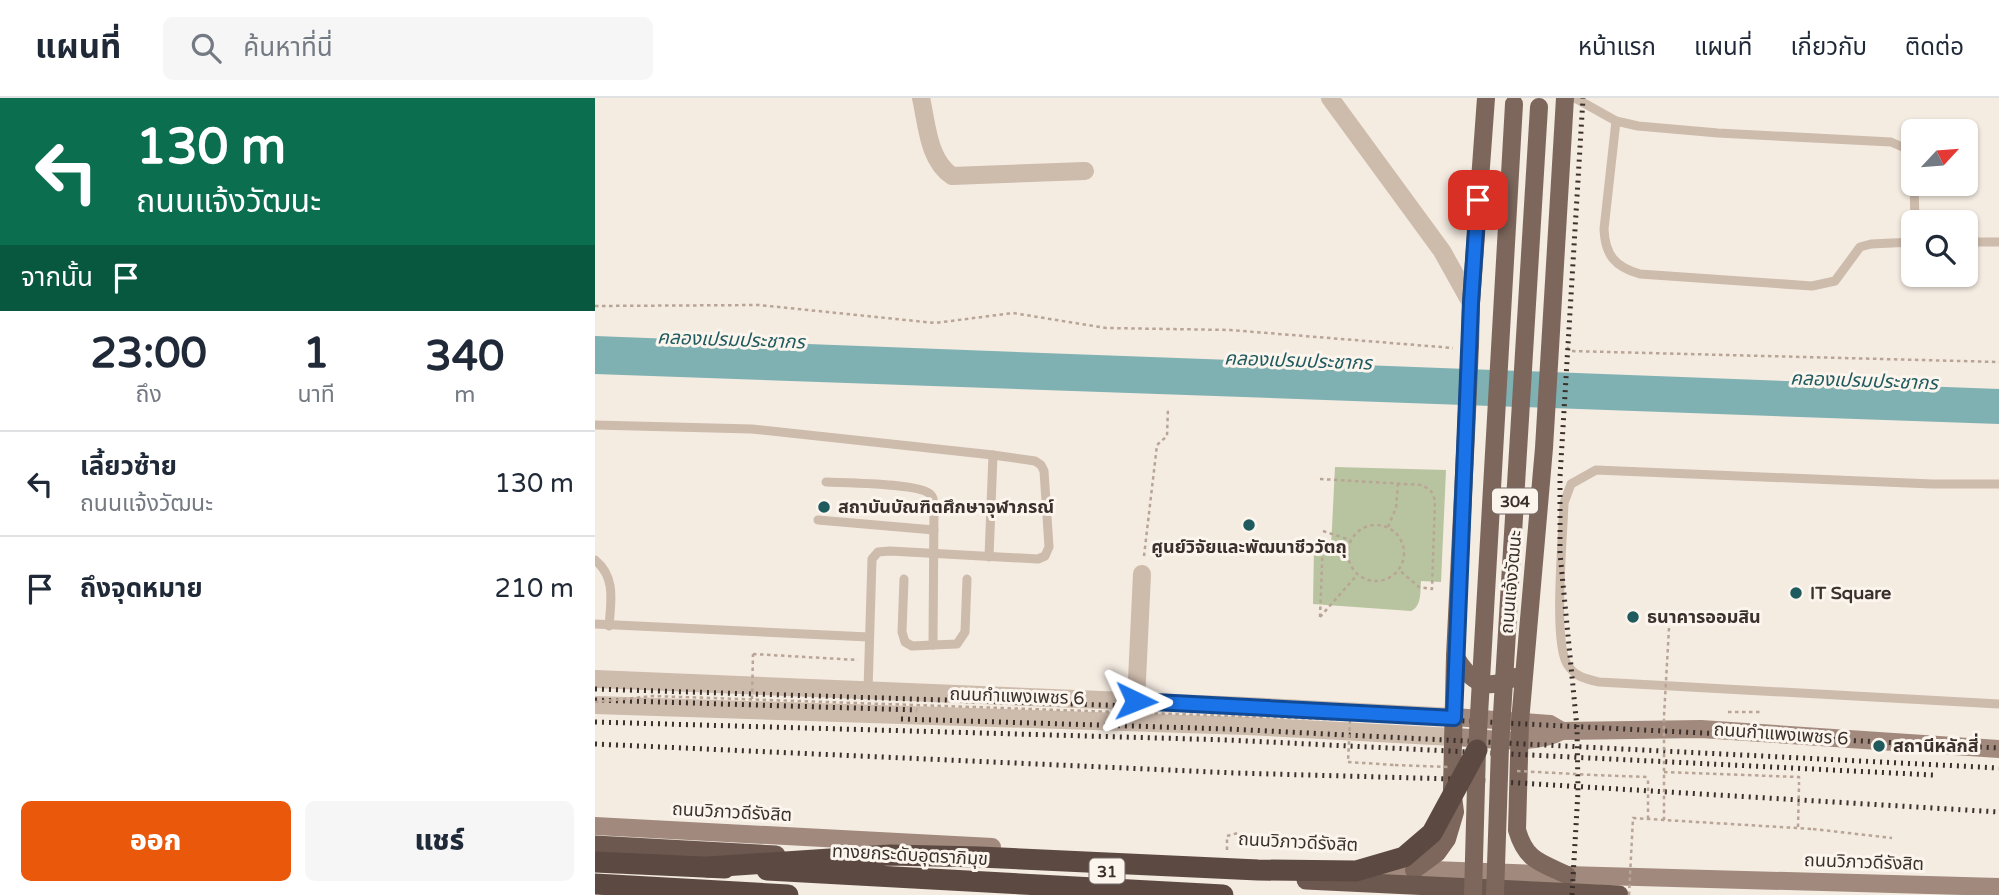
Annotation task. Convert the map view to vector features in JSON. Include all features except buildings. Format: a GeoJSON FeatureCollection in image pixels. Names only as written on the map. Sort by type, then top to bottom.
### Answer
{"type":"FeatureCollection","features":[{"type":"Feature","properties":{"kind":"highway"},"geometry":{"type":"LineString","coordinates":[[708,867],[890,855],[1258,870],[1356,871],[1404,857],[1432,832],[1477,750]]}},
{"type":"Feature","properties":{"kind":"highway","name":"31"},"geometry":{"type":"LineString","coordinates":[[595,845],[1619,895]]}},
{"type":"Feature","properties":{"kind":"highway","name":"ทางยกระดับอุตราภิมุข"},"geometry":{"type":"LineString","coordinates":[[595,862],[1223,895]]}},
{"type":"Feature","properties":{"kind":"highway"},"geometry":{"type":"LineString","coordinates":[[595,884],[788,895]]}},
{"type":"Feature","properties":{"kind":"main road"},"geometry":{"type":"LineString","coordinates":[[1414,870],[1437,853],[1447,839],[1455,812],[1453,737],[1466,434],[1465,347],[1471,303],[1486,98]]}},
{"type":"Feature","properties":{"kind":"main road","name":"ถนนแจ้งวัฒนะ"},"geometry":{"type":"LineString","coordinates":[[1565,98],[1544,448],[1520,731],[1517,830],[1529,856],[1567,875]]}},
{"type":"Feature","properties":{"kind":"main road","name":"ถนนแจ้งวัฒนะ"},"geometry":{"type":"LineString","coordinates":[[1473,895],[1477,750],[1514,101]]}},
{"type":"Feature","properties":{"kind":"main road","name":"ถนนแจ้งวัฒนะ"},"geometry":{"type":"LineString","coordinates":[[1495,895],[1500,747],[1540,102]]}},
{"type":"Feature","properties":{"kind":"main road"},"geometry":{"type":"LineString","coordinates":[[1455,656],[1472,679],[1490,685],[1502,684],[1516,677],[1525,658]]}},
{"type":"Feature","properties":{"kind":"main road","name":"ถนนกำแพงเพชร 6"},"geometry":{"type":"LineString","coordinates":[[1454,718],[1520,731]]}},
{"type":"Feature","properties":{"kind":"main road","name":"ถนนกำแพงเพชร 6"},"geometry":{"type":"LineString","coordinates":[[1453,737],[1520,731],[1550,724],[1562,732],[1701,729],[1999,749]]}},
{"type":"Feature","properties":{"kind":"main road","name":"ถนนวิภาวดีรังสิต"},"geometry":{"type":"LineString","coordinates":[[595,826],[1414,870],[1999,887]]}},
{"type":"Feature","properties":{"kind":"street"},"geometry":{"type":"LineString","coordinates":[[921,98],[934,156],[941,169],[952,176],[1085,171]]}},
{"type":"Feature","properties":{"kind":"street"},"geometry":{"type":"LineString","coordinates":[[1331,98],[1442,251],[1471,303]]}},
{"type":"Feature","properties":{"kind":"street"},"geometry":{"type":"LineString","coordinates":[[1136,701],[1142,574]]}},
{"type":"Feature","properties":{"kind":"street"},"geometry":{"type":"LineString","coordinates":[[600,704],[603,680]]}},
{"type":"Feature","properties":{"kind":"street","name":"ถนนกำแพงเพชร 6"},"geometry":{"type":"LineString","coordinates":[[603,680],[1136,701],[1454,718]]}},
{"type":"Feature","properties":{"kind":"street","name":"ถนนกำแพงเพชร 6"},"geometry":{"type":"LineString","coordinates":[[600,704],[1234,725],[1453,737]]}},
{"type":"Feature","properties":{"kind":"lane"},"geometry":{"type":"LineString","coordinates":[[1575,98],[1616,121],[1638,126],[1891,142],[1901,146]]}},
{"type":"Feature","properties":{"kind":"lane"},"geometry":{"type":"LineString","coordinates":[[1616,121],[1604,244],[1611,260],[1627,270],[1640,274],[1812,286],[1835,281],[1860,247],[1901,243]]}},
{"type":"Feature","properties":{"kind":"lane"},"geometry":{"type":"LineString","coordinates":[[1978,242],[1999,242]]}},
{"type":"Feature","properties":{"kind":"lane"},"geometry":{"type":"LineString","coordinates":[[595,425],[752,429],[993,455],[1035,461],[1041,465],[1044,471],[1049,547],[1045,556],[1038,559],[878,552],[872,559],[868,690]]}},
{"type":"Feature","properties":{"kind":"lane"},"geometry":{"type":"LineString","coordinates":[[989,557],[993,455]]}},
{"type":"Feature","properties":{"kind":"lane"},"geometry":{"type":"LineString","coordinates":[[1999,484],[1596,470],[1571,484],[1564,503],[1559,642],[1567,665],[1580,678],[1599,682],[1999,704]]}},
{"type":"Feature","properties":{"kind":"lane"},"geometry":{"type":"LineString","coordinates":[[826,482],[913,487],[932,496],[933,645]]}},
{"type":"Feature","properties":{"kind":"lane"},"geometry":{"type":"LineString","coordinates":[[818,520],[934,530]]}},
{"type":"Feature","properties":{"kind":"lane"},"geometry":{"type":"LineString","coordinates":[[595,560],[608,577],[611,586],[609,626]]}},
{"type":"Feature","properties":{"kind":"lane"},"geometry":{"type":"LineString","coordinates":[[904,579],[902,632],[905,642],[912,646],[957,644],[963,638],[967,579]]}},
{"type":"Feature","properties":{"kind":"lane"},"geometry":{"type":"LineString","coordinates":[[595,624],[869,637]]}},
{"type":"Feature","properties":{"kind":"path"},"geometry":{"type":"LineString","coordinates":[[595,306],[759,305],[935,323],[1013,313],[1105,328],[1230,330],[1465,347]]}},
{"type":"Feature","properties":{"kind":"path"},"geometry":{"type":"LineString","coordinates":[[1570,351],[1999,362]]}},
{"type":"Feature","properties":{"kind":"path"},"geometry":{"type":"LineString","coordinates":[[1142,574],[1157,445],[1167,436],[1168,408]]}},
{"type":"Feature","properties":{"kind":"path"},"geometry":{"type":"LineString","coordinates":[[1320,479],[1422,485],[1431,491],[1435,500],[1432,589],[1419,587],[1399,570]]}},
{"type":"Feature","properties":{"kind":"path"},"geometry":{"type":"LineString","coordinates":[[1388,527],[1396,509],[1398,483]]}},
{"type":"Feature","properties":{"kind":"path"},"geometry":{"type":"LineString","coordinates":[[1372,524],[1388,527],[1403,543],[1403,561],[1399,570],[1384,580],[1366,579],[1358,575],[1348,559],[1350,540],[1363,527],[1372,524]]}},
{"type":"Feature","properties":{"kind":"path"},"geometry":{"type":"LineString","coordinates":[[1323,531],[1350,540]]}},
{"type":"Feature","properties":{"kind":"path"},"geometry":{"type":"LineString","coordinates":[[1323,539],[1320,617],[1358,575]]}},
{"type":"Feature","properties":{"kind":"path"},"geometry":{"type":"LineString","coordinates":[[1664,820],[1669,628]]}},
{"type":"Feature","properties":{"kind":"path"},"geometry":{"type":"LineString","coordinates":[[752,699],[753,653],[868,661]]}},
{"type":"Feature","properties":{"kind":"path"},"geometry":{"type":"LineString","coordinates":[[600,704],[653,696],[1350,720],[1348,762],[1395,765]]}},
{"type":"Feature","properties":{"kind":"path"},"geometry":{"type":"LineString","coordinates":[[1664,772],[1799,777],[1798,828]]}},
{"type":"Feature","properties":{"kind":"path"},"geometry":{"type":"LineString","coordinates":[[1594,775],[1648,777],[1648,819]]}},
{"type":"Feature","properties":{"kind":"path"},"geometry":{"type":"LineString","coordinates":[[1629,895],[1633,818],[1798,828],[1892,838]]}},
{"type":"Feature","properties":{"kind":"path"},"geometry":{"type":"LineString","coordinates":[[1227,836],[1238,833]]}},
{"type":"Feature","properties":{"kind":"green space"},"geometry":{"type":"Polygon","coordinates":[[[1335,467],[1446,470],[1441,582],[1421,581],[1419,602],[1415,609],[1411,611],[1313,604],[1314,548],[1331,548],[1335,467]]]}},
{"type":"Feature","properties":{"kind":"water"},"geometry":{"type":"Polygon","coordinates":[[[595,336],[1999,389],[1999,424],[595,374],[595,336]]]}},
{"type":"Feature","properties":{"kind":"railway"},"geometry":{"type":"LineString","coordinates":[[1572,895],[1578,791],[1577,728],[1560,553],[1560,477],[1583,98]]}},
{"type":"Feature","properties":{"kind":"railway"},"geometry":{"type":"LineString","coordinates":[[595,689],[1229,709],[1999,748]]}},
{"type":"Feature","properties":{"kind":"railway"},"geometry":{"type":"LineString","coordinates":[[595,700],[917,710]]}},
{"type":"Feature","properties":{"kind":"railway"},"geometry":{"type":"LineString","coordinates":[[901,719],[1228,729],[1999,768]]}},
{"type":"Feature","properties":{"kind":"railway"},"geometry":{"type":"LineString","coordinates":[[595,722],[1228,740],[1933,775]]}},
{"type":"Feature","properties":{"kind":"railway"},"geometry":{"type":"LineString","coordinates":[[595,744],[1235,773],[1453,779],[1999,812]]}},
{"type":"Feature","properties":{"kind":"place","name":"สถาบันบัณฑิตศึกษาจุฬาภรณ์"},"geometry":{"type":"Point","coordinates":[824,507]}},
{"type":"Feature","properties":{"kind":"place","name":"ศูนย์วิจัยและพัฒนาชีววัตถุ"},"geometry":{"type":"Point","coordinates":[1249,525]}},
{"type":"Feature","properties":{"kind":"place","name":"IT Square"},"geometry":{"type":"Point","coordinates":[1796,593]}},
{"type":"Feature","properties":{"kind":"place","name":"ธนาคารออมสิน"},"geometry":{"type":"Point","coordinates":[1633,617]}},
{"type":"Feature","properties":{"kind":"place","name":"สถานีหลักสี่"},"geometry":{"type":"Point","coordinates":[1879,746]}},
{"type":"Feature","properties":{"kind":"route"},"geometry":{"type":"LineString","coordinates":[[1136,701],[1454,718],[1471,303],[1478,200]]}},
{"type":"Feature","properties":{"kind":"water label","name":"คลองเปรมประชากร"},"geometry":{"type":"Point","coordinates":[731,339]}},
{"type":"Feature","properties":{"kind":"water label","name":"คลองเปรมประชากร"},"geometry":{"type":"Point","coordinates":[1298,360]}},
{"type":"Feature","properties":{"kind":"water label","name":"คลองเปรมประชากร"},"geometry":{"type":"Point","coordinates":[1864,380]}}]}
